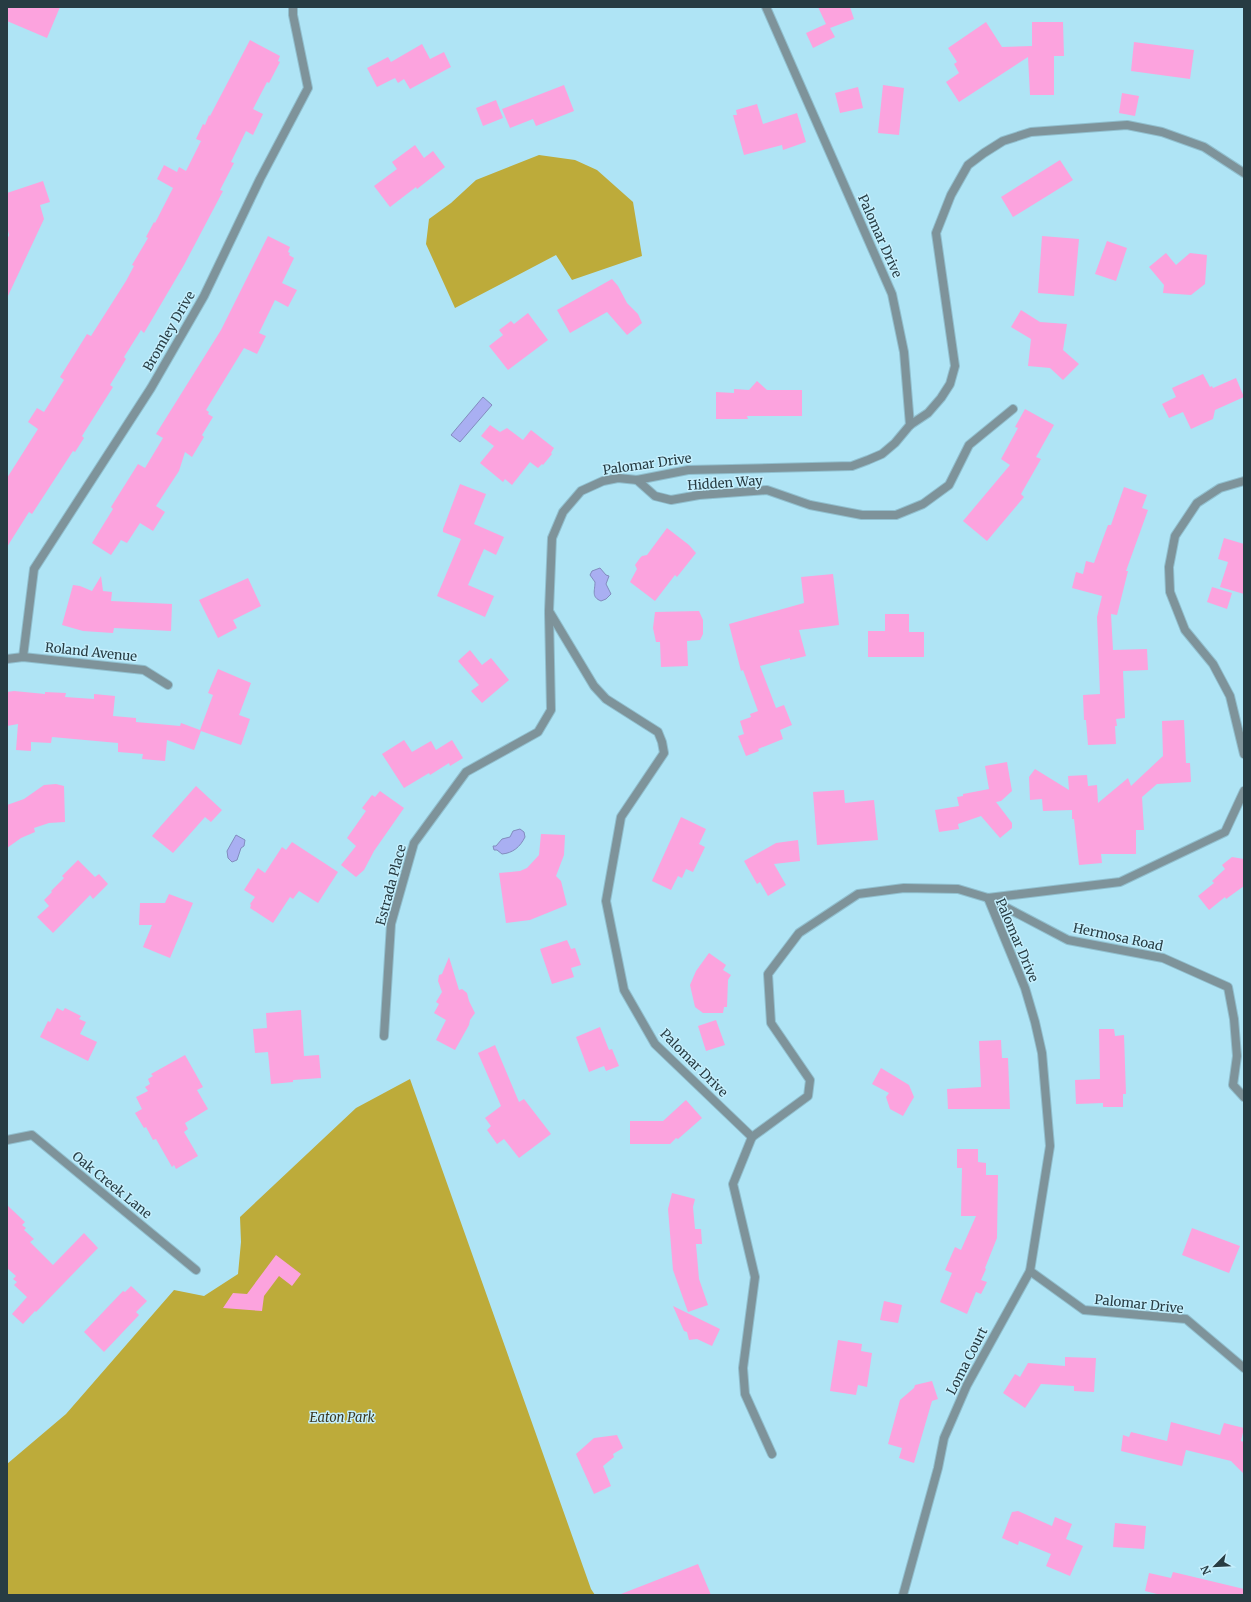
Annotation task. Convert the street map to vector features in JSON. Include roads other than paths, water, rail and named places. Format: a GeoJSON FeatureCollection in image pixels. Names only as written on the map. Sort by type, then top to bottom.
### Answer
{"type":"FeatureCollection","features":[{"type":"Feature","properties":{"kind":"street","name":"Bromley Drive"},"geometry":{"type":"LineString","coordinates":[[23,657],[34,569],[150,388],[204,296],[260,179],[308,88],[293,15],[293,7]]}},
{"type":"Feature","properties":{"kind":"street","name":"Palomar Drive"},"geometry":{"type":"LineString","coordinates":[[766,7],[892,294],[904,352],[910,425],[895,443],[882,454],[852,466],[688,470],[637,480],[618,478],[603,481],[581,491],[563,512],[552,538],[549,611],[594,686],[606,699],[658,732],[664,753],[621,817],[606,901],[624,990],[655,1044],[752,1137],[808,1096],[810,1080],[771,1023],[768,974],[799,933],[858,894],[904,888],[958,889],[988,898],[1025,988],[1042,1053],[1050,1146],[1030,1271],[1084,1310],[1186,1319],[1244,1368]]}},
{"type":"Feature","properties":{"kind":"street"},"geometry":{"type":"LineString","coordinates":[[910,425],[928,413],[941,398],[950,384],[955,366],[936,233],[951,195],[968,165],[1003,141],[1031,132],[1127,125],[1162,132],[1204,147],[1244,173]]}},
{"type":"Feature","properties":{"kind":"street","name":"Hidden Way"},"geometry":{"type":"LineString","coordinates":[[637,480],[655,496],[671,500],[699,495],[767,490],[817,506],[862,515],[896,515],[923,504],[949,485],[969,445],[1013,409]]}},
{"type":"Feature","properties":{"kind":"street"},"geometry":{"type":"LineString","coordinates":[[1244,481],[1220,488],[1197,503],[1175,536],[1168,567],[1170,592],[1184,630],[1213,664],[1230,696],[1244,754]]}},
{"type":"Feature","properties":{"kind":"street","name":"Estrada Place"},"geometry":{"type":"LineString","coordinates":[[384,1036],[391,924],[414,843],[466,772],[538,732],[551,710],[549,611]]}},
{"type":"Feature","properties":{"kind":"street","name":"Roland Avenue"},"geometry":{"type":"LineString","coordinates":[[7,659],[23,657],[144,670],[168,685]]}},
{"type":"Feature","properties":{"kind":"street"},"geometry":{"type":"LineString","coordinates":[[988,898],[1120,882],[1225,832],[1244,791]]}},
{"type":"Feature","properties":{"kind":"street","name":"Hermosa Road"},"geometry":{"type":"LineString","coordinates":[[988,898],[1068,940],[1163,958],[1228,987],[1234,1019],[1237,1056],[1233,1085],[1244,1098]]}},
{"type":"Feature","properties":{"kind":"street","name":"Oak Creek Lane"},"geometry":{"type":"LineString","coordinates":[[7,1140],[32,1134],[196,1270]]}},
{"type":"Feature","properties":{"kind":"street"},"geometry":{"type":"LineString","coordinates":[[752,1137],[733,1184],[755,1277],[742,1368],[745,1394],[772,1454]]}},
{"type":"Feature","properties":{"kind":"street","name":"Loma Court"},"geometry":{"type":"LineString","coordinates":[[903,1595],[938,1468],[944,1438],[967,1385],[1030,1271]]}},
{"type":"Feature","properties":{"kind":"water"},"geometry":{"type":"Polygon","coordinates":[[[483,397],[492,405],[460,442],[451,435],[483,397]]]}},
{"type":"Feature","properties":{"kind":"water"},"geometry":{"type":"Polygon","coordinates":[[[600,568],[606,575],[609,576],[606,584],[611,594],[606,599],[601,601],[595,596],[595,582],[590,575],[592,571],[600,568]]]}},
{"type":"Feature","properties":{"kind":"water"},"geometry":{"type":"Polygon","coordinates":[[[520,829],[524,832],[525,837],[516,849],[502,854],[497,850],[494,850],[493,846],[496,846],[502,839],[510,837],[513,831],[520,829]]]}},
{"type":"Feature","properties":{"kind":"water"},"geometry":{"type":"Polygon","coordinates":[[[236,835],[245,840],[244,846],[241,848],[237,860],[232,862],[228,858],[227,851],[236,835]]]}},
{"type":"Feature","properties":{"kind":"park label","name":"Eaton Park"},"geometry":{"type":"Point","coordinates":[342,1417]}}]}
